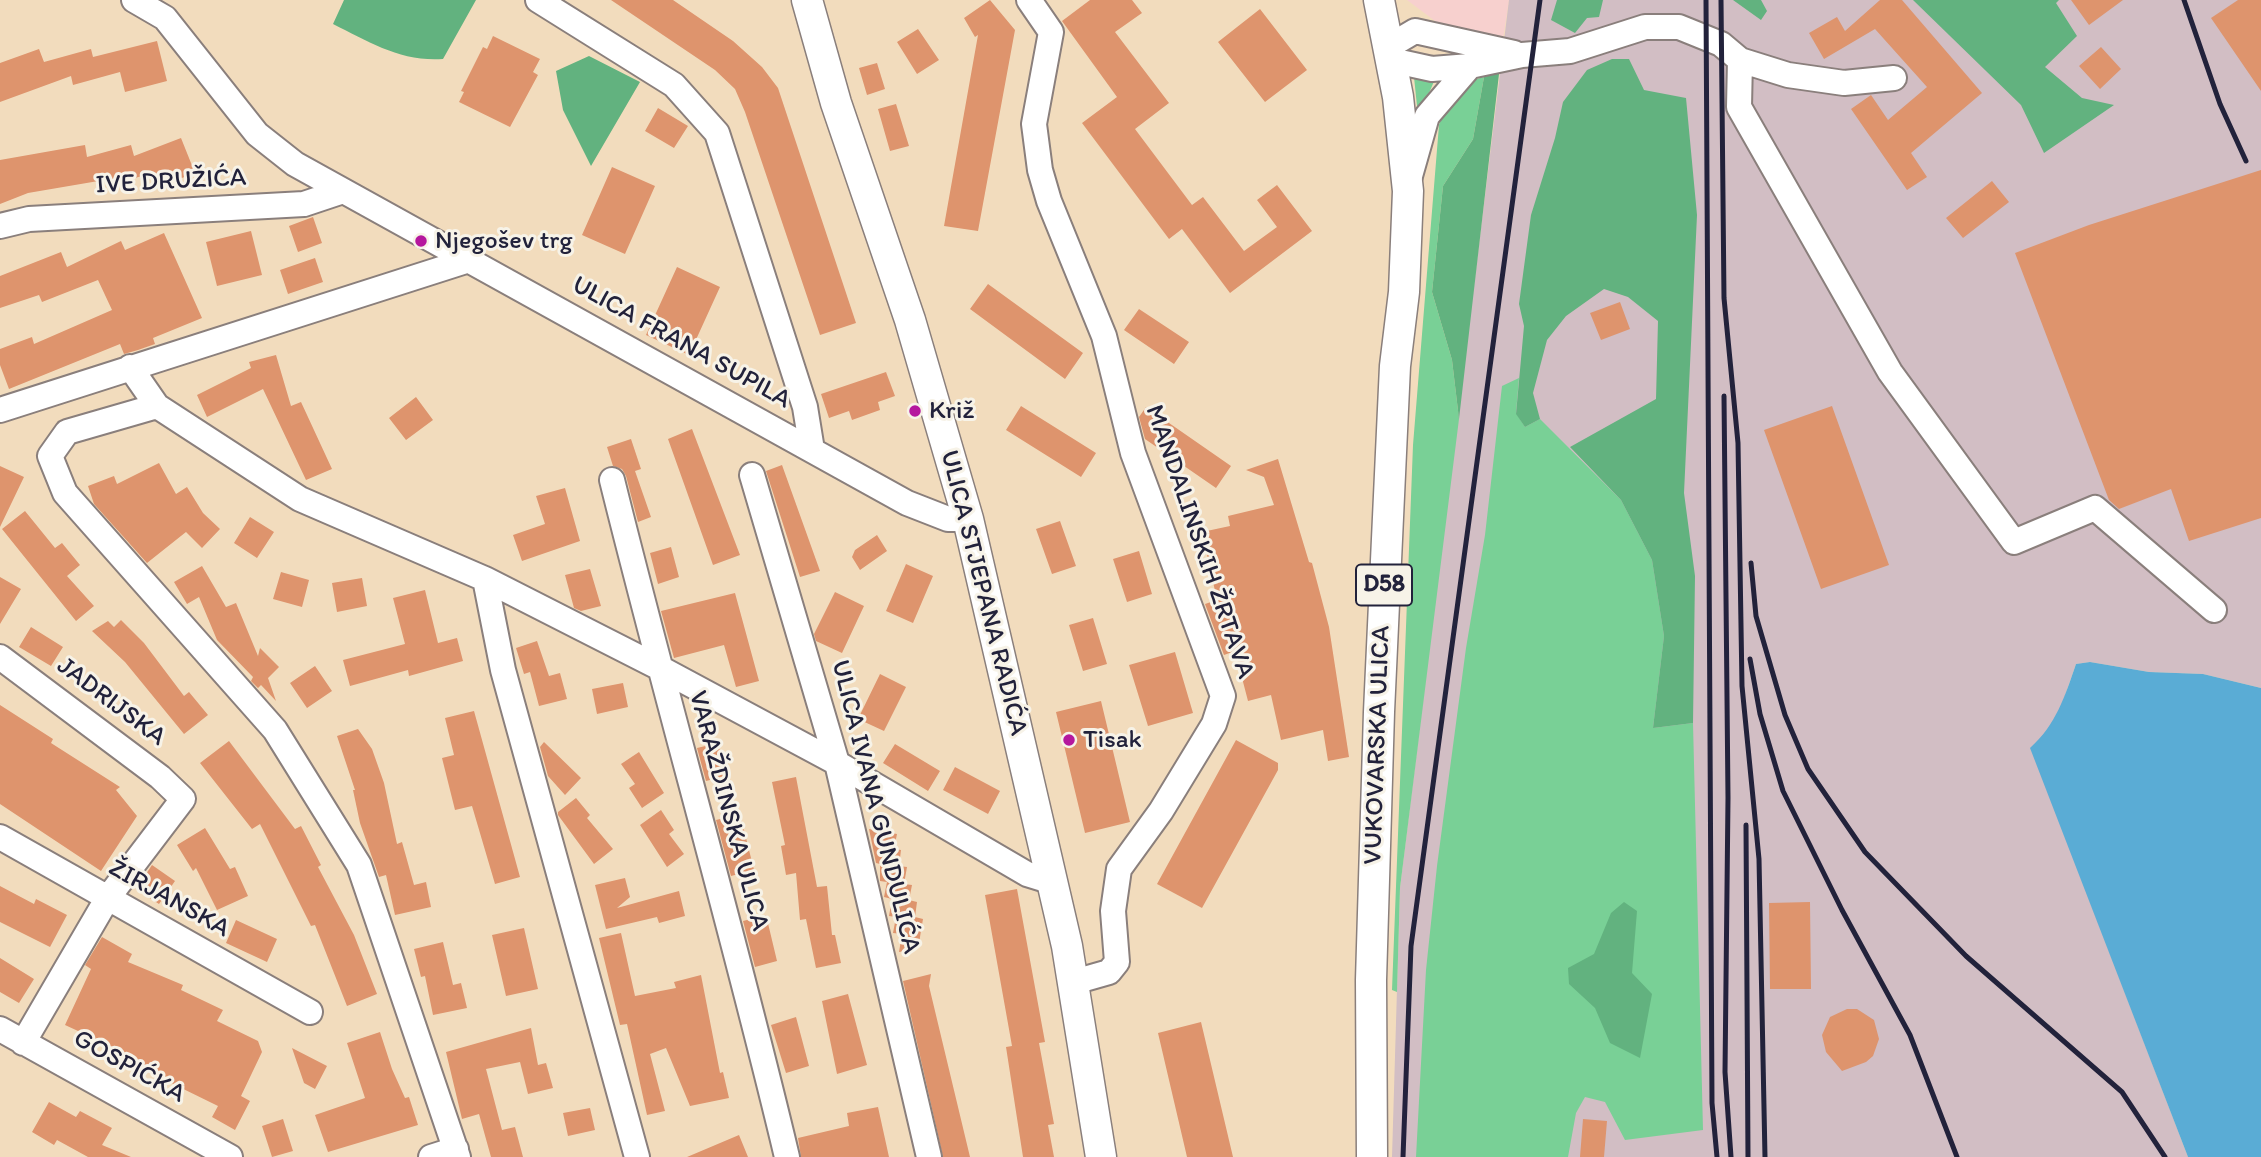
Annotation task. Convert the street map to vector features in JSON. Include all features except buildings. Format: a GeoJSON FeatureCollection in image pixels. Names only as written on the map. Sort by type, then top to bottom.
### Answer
{"type":"FeatureCollection","features":[{"type":"Feature","properties":{"kind":"main road","name":"ULICA STJEPANA RADIĆA"},"geometry":{"type":"LineString","coordinates":[[807,0],[836,103],[910,320],[968,519],[1074,982],[1101,1157]]}},
{"type":"Feature","properties":{"kind":"main road","name":"VUKOVARSKA ULICA"},"geometry":{"type":"LineString","coordinates":[[1372,1157],[1371,981],[1378,726],[1395,366],[1404,292],[1408,191],[1390,54],[1378,0]]}},
{"type":"Feature","properties":{"kind":"street","name":"ULICA FRANA SUPILA"},"geometry":{"type":"LineString","coordinates":[[134,0],[165,18],[257,134],[295,163],[907,503],[948,519],[968,519]]}},
{"type":"Feature","properties":{"kind":"street"},"geometry":{"type":"LineString","coordinates":[[538,0],[674,85],[717,132],[805,407],[812,450]]}},
{"type":"Feature","properties":{"kind":"street","name":"MANDALINSKIH ŽRTAVA"},"geometry":{"type":"LineString","coordinates":[[1029,0],[1051,32],[1034,124],[1040,170],[1049,201],[1104,336],[1133,453],[1223,696],[1214,724],[1161,810],[1119,869],[1113,911],[1116,962],[1109,972],[1074,982]]}},
{"type":"Feature","properties":{"kind":"street"},"geometry":{"type":"LineString","coordinates":[[1522,55],[1415,31],[1390,54],[1432,69],[1470,66],[1522,55],[1570,51],[1645,27],[1679,27],[1721,44],[1740,60],[1788,75],[1844,83],[1894,78]]}},
{"type":"Feature","properties":{"kind":"street"},"geometry":{"type":"LineString","coordinates":[[1740,60],[1739,107],[1890,373],[2014,542],[2095,508],[2214,610]]}},
{"type":"Feature","properties":{"kind":"street"},"geometry":{"type":"LineString","coordinates":[[1408,191],[1414,157],[1427,116],[1470,66]]}},
{"type":"Feature","properties":{"kind":"street","name":"IVE DRUŽIĆA"},"geometry":{"type":"LineString","coordinates":[[0,226],[29,219],[304,204],[343,191]]}},
{"type":"Feature","properties":{"kind":"street"},"geometry":{"type":"LineString","coordinates":[[0,410],[469,260]]}},
{"type":"Feature","properties":{"kind":"street"},"geometry":{"type":"LineString","coordinates":[[130,367],[157,406],[300,499],[485,579],[658,667],[837,763],[1009,864],[1053,882]]}},
{"type":"Feature","properties":{"kind":"street"},"geometry":{"type":"LineString","coordinates":[[157,406],[67,432],[50,456],[65,493],[275,730],[359,865],[457,1153],[431,1157]]}},
{"type":"Feature","properties":{"kind":"street","name":"ULICA IVANA GUNDULIĆA"},"geometry":{"type":"LineString","coordinates":[[752,475],[837,763],[929,1157]]}},
{"type":"Feature","properties":{"kind":"street","name":"VARAŽDINSKA ULICA"},"geometry":{"type":"LineString","coordinates":[[612,480],[658,667],[751,1005],[787,1157]]}},
{"type":"Feature","properties":{"kind":"street"},"geometry":{"type":"LineString","coordinates":[[485,579],[503,670],[637,1157]]}},
{"type":"Feature","properties":{"kind":"street","name":"JADRIJSKA"},"geometry":{"type":"LineString","coordinates":[[0,657],[160,777],[183,799],[107,899]]}},
{"type":"Feature","properties":{"kind":"street","name":"ŽIRJANSKA"},"geometry":{"type":"LineString","coordinates":[[0,837],[310,1012]]}},
{"type":"Feature","properties":{"kind":"street"},"geometry":{"type":"LineString","coordinates":[[23,1043],[107,899]]}},
{"type":"Feature","properties":{"kind":"street","name":"GOSPIĆKA"},"geometry":{"type":"LineString","coordinates":[[0,1029],[230,1157]]}},
{"type":"Feature","properties":{"kind":"shaded area"},"geometry":{"type":"Polygon","coordinates":[[[1407,0],[1509,0],[1503,39],[1439,24],[1407,0]]]}},
{"type":"Feature","properties":{"kind":"shaded area"},"geometry":{"type":"Polygon","coordinates":[[[1509,0],[2261,0],[2261,688],[2203,674],[2149,672],[2090,662],[2076,664],[2061,707],[2047,734],[2031,748],[2188,1157],[1392,1157],[1400,888],[1509,0]]]}},
{"type":"Feature","properties":{"kind":"green space"},"geometry":{"type":"Polygon","coordinates":[[[344,0],[476,0],[443,59],[428,59],[399,54],[333,24],[344,0]]]}},
{"type":"Feature","properties":{"kind":"green space"},"geometry":{"type":"Polygon","coordinates":[[[1557,0],[1603,0],[1599,17],[1587,18],[1575,33],[1551,20],[1557,0]]]}},
{"type":"Feature","properties":{"kind":"green space"},"geometry":{"type":"Polygon","coordinates":[[[1733,0],[1761,0],[1767,11],[1761,20],[1733,0]]]}},
{"type":"Feature","properties":{"kind":"green space"},"geometry":{"type":"Polygon","coordinates":[[[1913,0],[2059,0],[2056,3],[2077,36],[2045,67],[2082,98],[2114,105],[2044,153],[2021,105],[1913,0]]]}},
{"type":"Feature","properties":{"kind":"green space"},"geometry":{"type":"Polygon","coordinates":[[[589,56],[640,82],[591,166],[563,110],[556,71],[589,56]]]}},
{"type":"Feature","properties":{"kind":"green space"},"geometry":{"type":"Polygon","coordinates":[[[1612,59],[1629,59],[1644,90],[1686,98],[1697,215],[1684,493],[1695,576],[1693,723],[1653,728],[1664,636],[1652,560],[1621,500],[1570,447],[1656,399],[1658,321],[1628,297],[1604,289],[1566,316],[1547,340],[1533,393],[1540,419],[1525,427],[1516,414],[1524,326],[1519,304],[1531,215],[1555,138],[1563,102],[1587,70],[1612,59]]]}},
{"type":"Feature","properties":{"kind":"green space"},"geometry":{"type":"Polygon","coordinates":[[[1499,73],[1459,419],[1452,360],[1432,292],[1443,186],[1473,139],[1484,77],[1499,73]]]}},
{"type":"Feature","properties":{"kind":"green space"},"geometry":{"type":"Polygon","coordinates":[[[1414,77],[1435,79],[1424,105],[1417,106],[1414,77]]]}},
{"type":"Feature","properties":{"kind":"green space"},"geometry":{"type":"Polygon","coordinates":[[[1484,77],[1473,139],[1443,186],[1432,292],[1452,360],[1459,419],[1400,888],[1397,992],[1392,990],[1413,445],[1439,125],[1455,94],[1467,84],[1484,77]]]}},
{"type":"Feature","properties":{"kind":"green space"},"geometry":{"type":"Polygon","coordinates":[[[1519,378],[1516,413],[1525,427],[1540,419],[1621,500],[1652,560],[1664,636],[1653,728],[1693,723],[1703,1130],[1625,1140],[1605,1102],[1585,1097],[1576,1113],[1568,1157],[1416,1157],[1426,970],[1437,866],[1466,648],[1485,535],[1502,386],[1519,378]]]}},
{"type":"Feature","properties":{"kind":"green space"},"geometry":{"type":"Polygon","coordinates":[[[1624,902],[1637,911],[1632,973],[1652,994],[1640,1058],[1610,1043],[1595,1008],[1569,984],[1568,968],[1594,954],[1611,913],[1624,902]]]}},
{"type":"Feature","properties":{"kind":"water"},"geometry":{"type":"Polygon","coordinates":[[[2090,662],[2149,672],[2203,674],[2261,688],[2261,1157],[2188,1157],[2030,748],[2053,720],[2076,664],[2090,662]]]}},
{"type":"Feature","properties":{"kind":"railway"},"geometry":{"type":"LineString","coordinates":[[1403,1157],[1411,946],[1540,0]]}},
{"type":"Feature","properties":{"kind":"railway"},"geometry":{"type":"LineString","coordinates":[[1706,0],[1712,1103],[1717,1157]]}},
{"type":"Feature","properties":{"kind":"railway"},"geometry":{"type":"LineString","coordinates":[[1721,0],[1724,298],[1738,443],[1742,686],[1759,859],[1765,1157]]}},
{"type":"Feature","properties":{"kind":"railway"},"geometry":{"type":"LineString","coordinates":[[2184,0],[2220,104],[2246,161]]}},
{"type":"Feature","properties":{"kind":"railway"},"geometry":{"type":"LineString","coordinates":[[1724,396],[1728,798],[1725,1072],[1731,1157]]}},
{"type":"Feature","properties":{"kind":"railway"},"geometry":{"type":"LineString","coordinates":[[1751,563],[1756,616],[1785,715],[1808,769],[1865,852],[1966,956],[2122,1092],[2165,1157]]}},
{"type":"Feature","properties":{"kind":"railway"},"geometry":{"type":"LineString","coordinates":[[1750,659],[1760,714],[1783,791],[1842,910],[1910,1035],[1957,1157]]}},
{"type":"Feature","properties":{"kind":"railway"},"geometry":{"type":"LineString","coordinates":[[1746,825],[1748,1157]]}},
{"type":"Feature","properties":{"kind":"place","name":"Njegošev trg"},"geometry":{"type":"Point","coordinates":[421,241]}},
{"type":"Feature","properties":{"kind":"place","name":"Križ"},"geometry":{"type":"Point","coordinates":[915,411]}},
{"type":"Feature","properties":{"kind":"place","name":"Tisak"},"geometry":{"type":"Point","coordinates":[1069,740]}}]}
